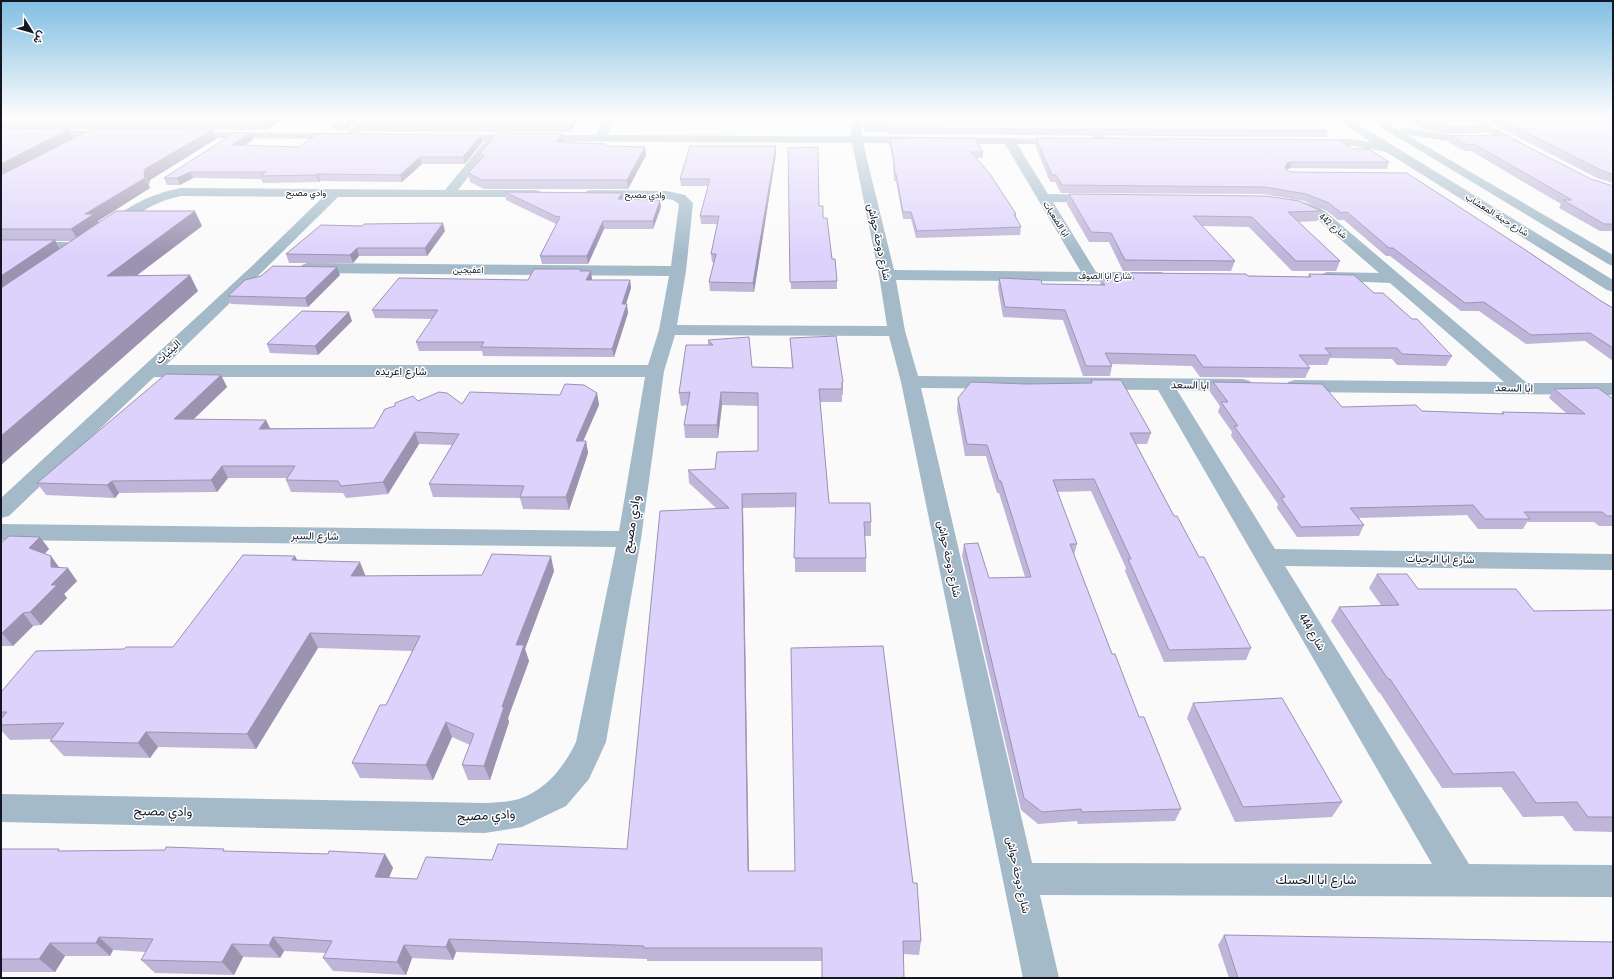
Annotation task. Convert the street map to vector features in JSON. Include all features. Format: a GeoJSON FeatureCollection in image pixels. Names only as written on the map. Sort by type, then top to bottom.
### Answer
{"type":"FeatureCollection","features":[{"type":"Feature","properties":{"kind":"street"},"geometry":{"type":"LineString","coordinates":[[449,193],[473,164]]}},
{"type":"Feature","properties":{"kind":"street","name":"شارع دوحة حواش"},"geometry":{"type":"LineString","coordinates":[[862,164],[887,274],[896,331],[910,382],[1018,879],[1041,978]]}},
{"type":"Feature","properties":{"kind":"street","name":"ابا الضعيات"},"geometry":{"type":"LineString","coordinates":[[1023,164],[1091,276]]}},
{"type":"Feature","properties":{"kind":"street","name":"شارع حينة المعشاب"},"geometry":{"type":"LineString","coordinates":[[1414,164],[1613,287]]}},
{"type":"Feature","properties":{"kind":"street","name":"شارع حينة المعشاب"},"geometry":{"type":"LineString","coordinates":[[1429,164],[1613,276]]}},
{"type":"Feature","properties":{"kind":"street","name":"شارع حينة المعشاب"},"geometry":{"type":"LineString","coordinates":[[1448,164],[1613,261]]}},
{"type":"Feature","properties":{"kind":"street"},"geometry":{"type":"LineString","coordinates":[[1461,164],[1613,251]]}},
{"type":"Feature","properties":{"kind":"street"},"geometry":{"type":"LineString","coordinates":[[1408,175],[1432,175]]}},
{"type":"Feature","properties":{"kind":"street","name":"وادي مصبح"},"geometry":{"type":"LineString","coordinates":[[57,263],[148,200],[181,192],[550,194]]}},
{"type":"Feature","properties":{"kind":"street","name":"اليثياث"},"geometry":{"type":"LineString","coordinates":[[1,511],[258,268],[334,193]]}},
{"type":"Feature","properties":{"kind":"street","name":"وادي مصبح"},"geometry":{"type":"LineString","coordinates":[[1,808],[485,818],[522,813],[556,796],[578,770],[591,742],[629,539],[655,371],[668,330],[678,271],[686,203],[683,199],[667,195],[573,194]]}},
{"type":"Feature","properties":{"kind":"street"},"geometry":{"type":"LineString","coordinates":[[1043,198],[1114,199]]}},
{"type":"Feature","properties":{"kind":"street","name":"شارع 442"},"geometry":{"type":"LineString","coordinates":[[1281,201],[1304,207],[1321,215],[1522,388]]}},
{"type":"Feature","properties":{"kind":"street"},"geometry":{"type":"LineString","coordinates":[[1,246],[82,246]]}},
{"type":"Feature","properties":{"kind":"street","name":"اعفيجين"},"geometry":{"type":"LineString","coordinates":[[258,268],[678,271]]}},
{"type":"Feature","properties":{"kind":"street","name":"شارع ابا الصوف"},"geometry":{"type":"LineString","coordinates":[[887,274],[1179,277]]}},
{"type":"Feature","properties":{"kind":"street"},"geometry":{"type":"LineString","coordinates":[[1314,277],[1394,278]]}},
{"type":"Feature","properties":{"kind":"street"},"geometry":{"type":"LineString","coordinates":[[668,330],[896,331]]}},
{"type":"Feature","properties":{"kind":"street","name":"شارع اعريده"},"geometry":{"type":"LineString","coordinates":[[148,371],[655,371]]}},
{"type":"Feature","properties":{"kind":"street","name":"ابا السعد"},"geometry":{"type":"LineString","coordinates":[[910,382],[1613,389]]}},
{"type":"Feature","properties":{"kind":"street","name":"شارع 444"},"geometry":{"type":"LineString","coordinates":[[1164,384],[1460,880]]}},
{"type":"Feature","properties":{"kind":"street","name":"شارع السبر"},"geometry":{"type":"LineString","coordinates":[[1,532],[629,539]]}},
{"type":"Feature","properties":{"kind":"street","name":"شارع ابا الرحيات"},"geometry":{"type":"LineString","coordinates":[[1267,557],[1613,562]]}},
{"type":"Feature","properties":{"kind":"street","name":"شارع ابا الحسك"},"geometry":{"type":"LineString","coordinates":[[1018,879],[1613,881]]}},
{"type":"Feature","properties":{"kind":"building"},"geometry":{"type":"Polygon","coordinates":[[[23,164],[154,164],[145,169],[145,178],[85,214],[94,214],[71,229],[1,229],[1,175],[23,164]]]}},
{"type":"Feature","properties":{"kind":"building"},"geometry":{"type":"Polygon","coordinates":[[[186,164],[413,164],[400,175],[318,174],[260,176],[266,172],[190,172],[177,178],[164,178],[186,164]]]}},
{"type":"Feature","properties":{"kind":"building"},"geometry":{"type":"Polygon","coordinates":[[[477,164],[636,164],[627,180],[482,180],[468,173],[477,164]]]}},
{"type":"Feature","properties":{"kind":"building"},"geometry":{"type":"Polygon","coordinates":[[[685,164],[773,164],[753,283],[709,282],[716,254],[711,254],[719,216],[700,216],[710,179],[680,179],[685,164]]]}},
{"type":"Feature","properties":{"kind":"building"},"geometry":{"type":"Polygon","coordinates":[[[788,164],[818,164],[819,206],[823,206],[823,218],[827,218],[832,259],[835,259],[837,281],[790,282],[788,164]]]}},
{"type":"Feature","properties":{"kind":"building"},"geometry":{"type":"Polygon","coordinates":[[[894,164],[981,164],[990,174],[1016,214],[1014,214],[1021,227],[917,231],[911,212],[903,212],[894,164]]]}},
{"type":"Feature","properties":{"kind":"building"},"geometry":{"type":"Polygon","coordinates":[[[1047,164],[1287,164],[1285,168],[1292,172],[1407,173],[1613,308],[1613,348],[1590,333],[1531,335],[1484,302],[1465,303],[1393,248],[1389,248],[1347,212],[1341,213],[1329,203],[1306,194],[1265,187],[1062,185],[1056,175],[1052,175],[1047,164]]]}},
{"type":"Feature","properties":{"kind":"building"},"geometry":{"type":"Polygon","coordinates":[[[1508,164],[1561,164],[1591,179],[1613,186],[1613,224],[1604,224],[1563,200],[1572,200],[1508,164]]]}},
{"type":"Feature","properties":{"kind":"building"},"geometry":{"type":"Polygon","coordinates":[[[1588,164],[1613,164],[1613,175],[1588,164]]]}},
{"type":"Feature","properties":{"kind":"building"},"geometry":{"type":"Polygon","coordinates":[[[505,192],[622,193],[618,199],[660,200],[653,221],[603,221],[587,256],[540,256],[560,217],[505,192]]]}},
{"type":"Feature","properties":{"kind":"building"},"geometry":{"type":"Polygon","coordinates":[[[1069,194],[1266,196],[1299,201],[1321,211],[1288,212],[1340,261],[1296,261],[1252,217],[1193,216],[1235,261],[1125,260],[1111,233],[1091,232],[1069,194]]]}},
{"type":"Feature","properties":{"kind":"building"},"geometry":{"type":"Polygon","coordinates":[[[116,211],[195,211],[107,276],[190,275],[1,436],[1,288],[116,211]]]}},
{"type":"Feature","properties":{"kind":"building"},"geometry":{"type":"Polygon","coordinates":[[[443,223],[425,248],[357,248],[350,255],[286,254],[321,225],[362,226],[364,224],[443,223]]]}},
{"type":"Feature","properties":{"kind":"building"},"geometry":{"type":"Polygon","coordinates":[[[1,240],[55,240],[1,276],[1,240]]]}},
{"type":"Feature","properties":{"kind":"building"},"geometry":{"type":"Polygon","coordinates":[[[273,266],[337,267],[305,298],[228,296],[245,280],[261,276],[273,266]]]}},
{"type":"Feature","properties":{"kind":"building"},"geometry":{"type":"Polygon","coordinates":[[[534,269],[581,269],[580,271],[591,271],[586,280],[630,280],[622,304],[627,304],[612,349],[481,347],[484,342],[416,342],[438,310],[372,310],[399,278],[528,280],[534,269]]]}},
{"type":"Feature","properties":{"kind":"building"},"geometry":{"type":"Polygon","coordinates":[[[1131,273],[1246,274],[1248,276],[1311,277],[1309,274],[1354,275],[1374,293],[1383,293],[1412,319],[1417,319],[1452,356],[1402,354],[1397,348],[1325,348],[1331,355],[1299,355],[1310,368],[1203,367],[1195,355],[1105,353],[1112,366],[1086,366],[1065,310],[1005,307],[999,278],[1041,280],[1042,284],[1105,285],[1101,280],[1134,279],[1131,273]]]}},
{"type":"Feature","properties":{"kind":"building"},"geometry":{"type":"Polygon","coordinates":[[[302,311],[349,312],[315,346],[267,344],[302,311]]]}},
{"type":"Feature","properties":{"kind":"building"},"geometry":{"type":"Polygon","coordinates":[[[836,336],[843,382],[842,389],[819,389],[829,503],[870,503],[871,522],[864,522],[866,558],[794,558],[796,493],[742,494],[748,871],[795,871],[791,648],[883,646],[913,883],[917,883],[921,941],[903,941],[904,978],[822,978],[822,948],[644,948],[644,946],[449,939],[446,947],[404,945],[397,962],[323,958],[332,941],[273,937],[269,945],[232,944],[222,962],[141,960],[153,939],[99,937],[96,943],[50,943],[39,959],[1,959],[1,849],[59,849],[58,851],[165,850],[166,847],[224,849],[223,851],[328,854],[329,851],[385,854],[375,877],[417,879],[426,857],[492,860],[498,844],[627,849],[660,511],[729,508],[688,470],[715,469],[717,452],[758,451],[758,393],[721,392],[717,425],[684,425],[690,392],[679,393],[686,345],[713,345],[708,340],[749,337],[752,367],[793,368],[790,338],[836,336]]]}},
{"type":"Feature","properties":{"kind":"building"},"geometry":{"type":"Polygon","coordinates":[[[166,374],[221,375],[174,419],[266,420],[259,429],[374,428],[385,409],[395,406],[395,403],[413,396],[418,401],[439,392],[447,393],[462,404],[470,392],[560,395],[565,384],[584,385],[597,393],[576,441],[586,441],[566,497],[520,497],[524,486],[429,484],[459,434],[415,432],[383,482],[341,486],[338,481],[286,480],[295,466],[222,466],[211,480],[112,481],[107,485],[37,483],[166,374]]]}},
{"type":"Feature","properties":{"kind":"building"},"geometry":{"type":"Polygon","coordinates":[[[1091,380],[1121,380],[1151,433],[1130,433],[1174,516],[1177,516],[1199,557],[1204,557],[1251,648],[1169,650],[1128,559],[1131,559],[1094,479],[1053,480],[1077,544],[1070,544],[1112,654],[1115,654],[1139,717],[1144,717],[1181,809],[1082,812],[1081,809],[1042,812],[1024,798],[964,544],[978,543],[989,578],[1031,577],[1001,481],[999,481],[987,445],[967,444],[958,398],[971,382],[1025,384],[1092,383],[1091,380]]]}},
{"type":"Feature","properties":{"kind":"building"},"geometry":{"type":"Polygon","coordinates":[[[1213,382],[1322,384],[1342,407],[1416,405],[1422,411],[1504,414],[1502,412],[1585,414],[1554,389],[1598,388],[1613,399],[1613,516],[1607,516],[1602,512],[1524,512],[1530,519],[1485,519],[1473,505],[1350,508],[1364,525],[1301,527],[1281,498],[1285,497],[1234,426],[1238,426],[1221,402],[1228,402],[1213,382]]]}},
{"type":"Feature","properties":{"kind":"building"},"geometry":{"type":"Polygon","coordinates":[[[9,536],[40,537],[29,548],[51,556],[51,567],[68,568],[51,585],[57,585],[30,612],[23,613],[1,633],[1,543],[9,536]]]}},
{"type":"Feature","properties":{"kind":"building"},"geometry":{"type":"Polygon","coordinates":[[[492,554],[551,556],[516,645],[524,645],[502,707],[504,707],[484,766],[462,765],[474,734],[446,722],[426,765],[352,763],[380,705],[386,705],[420,636],[310,633],[247,734],[146,732],[138,743],[50,741],[64,723],[1,725],[1,719],[7,712],[1,712],[1,692],[36,651],[124,649],[126,647],[173,647],[243,555],[295,556],[292,560],[360,562],[351,576],[482,575],[492,554]]]}},
{"type":"Feature","properties":{"kind":"building"},"geometry":{"type":"Polygon","coordinates":[[[1377,574],[1407,574],[1418,589],[1516,589],[1534,611],[1613,610],[1613,817],[1588,817],[1577,802],[1536,803],[1514,772],[1453,774],[1390,679],[1388,679],[1339,607],[1399,605],[1377,574]]]}},
{"type":"Feature","properties":{"kind":"building"},"geometry":{"type":"Polygon","coordinates":[[[1282,698],[1342,802],[1243,807],[1193,703],[1282,698]]]}},
{"type":"Feature","properties":{"kind":"building"},"geometry":{"type":"Polygon","coordinates":[[[1224,935],[1613,942],[1613,978],[1238,978],[1224,935]]]}}]}
